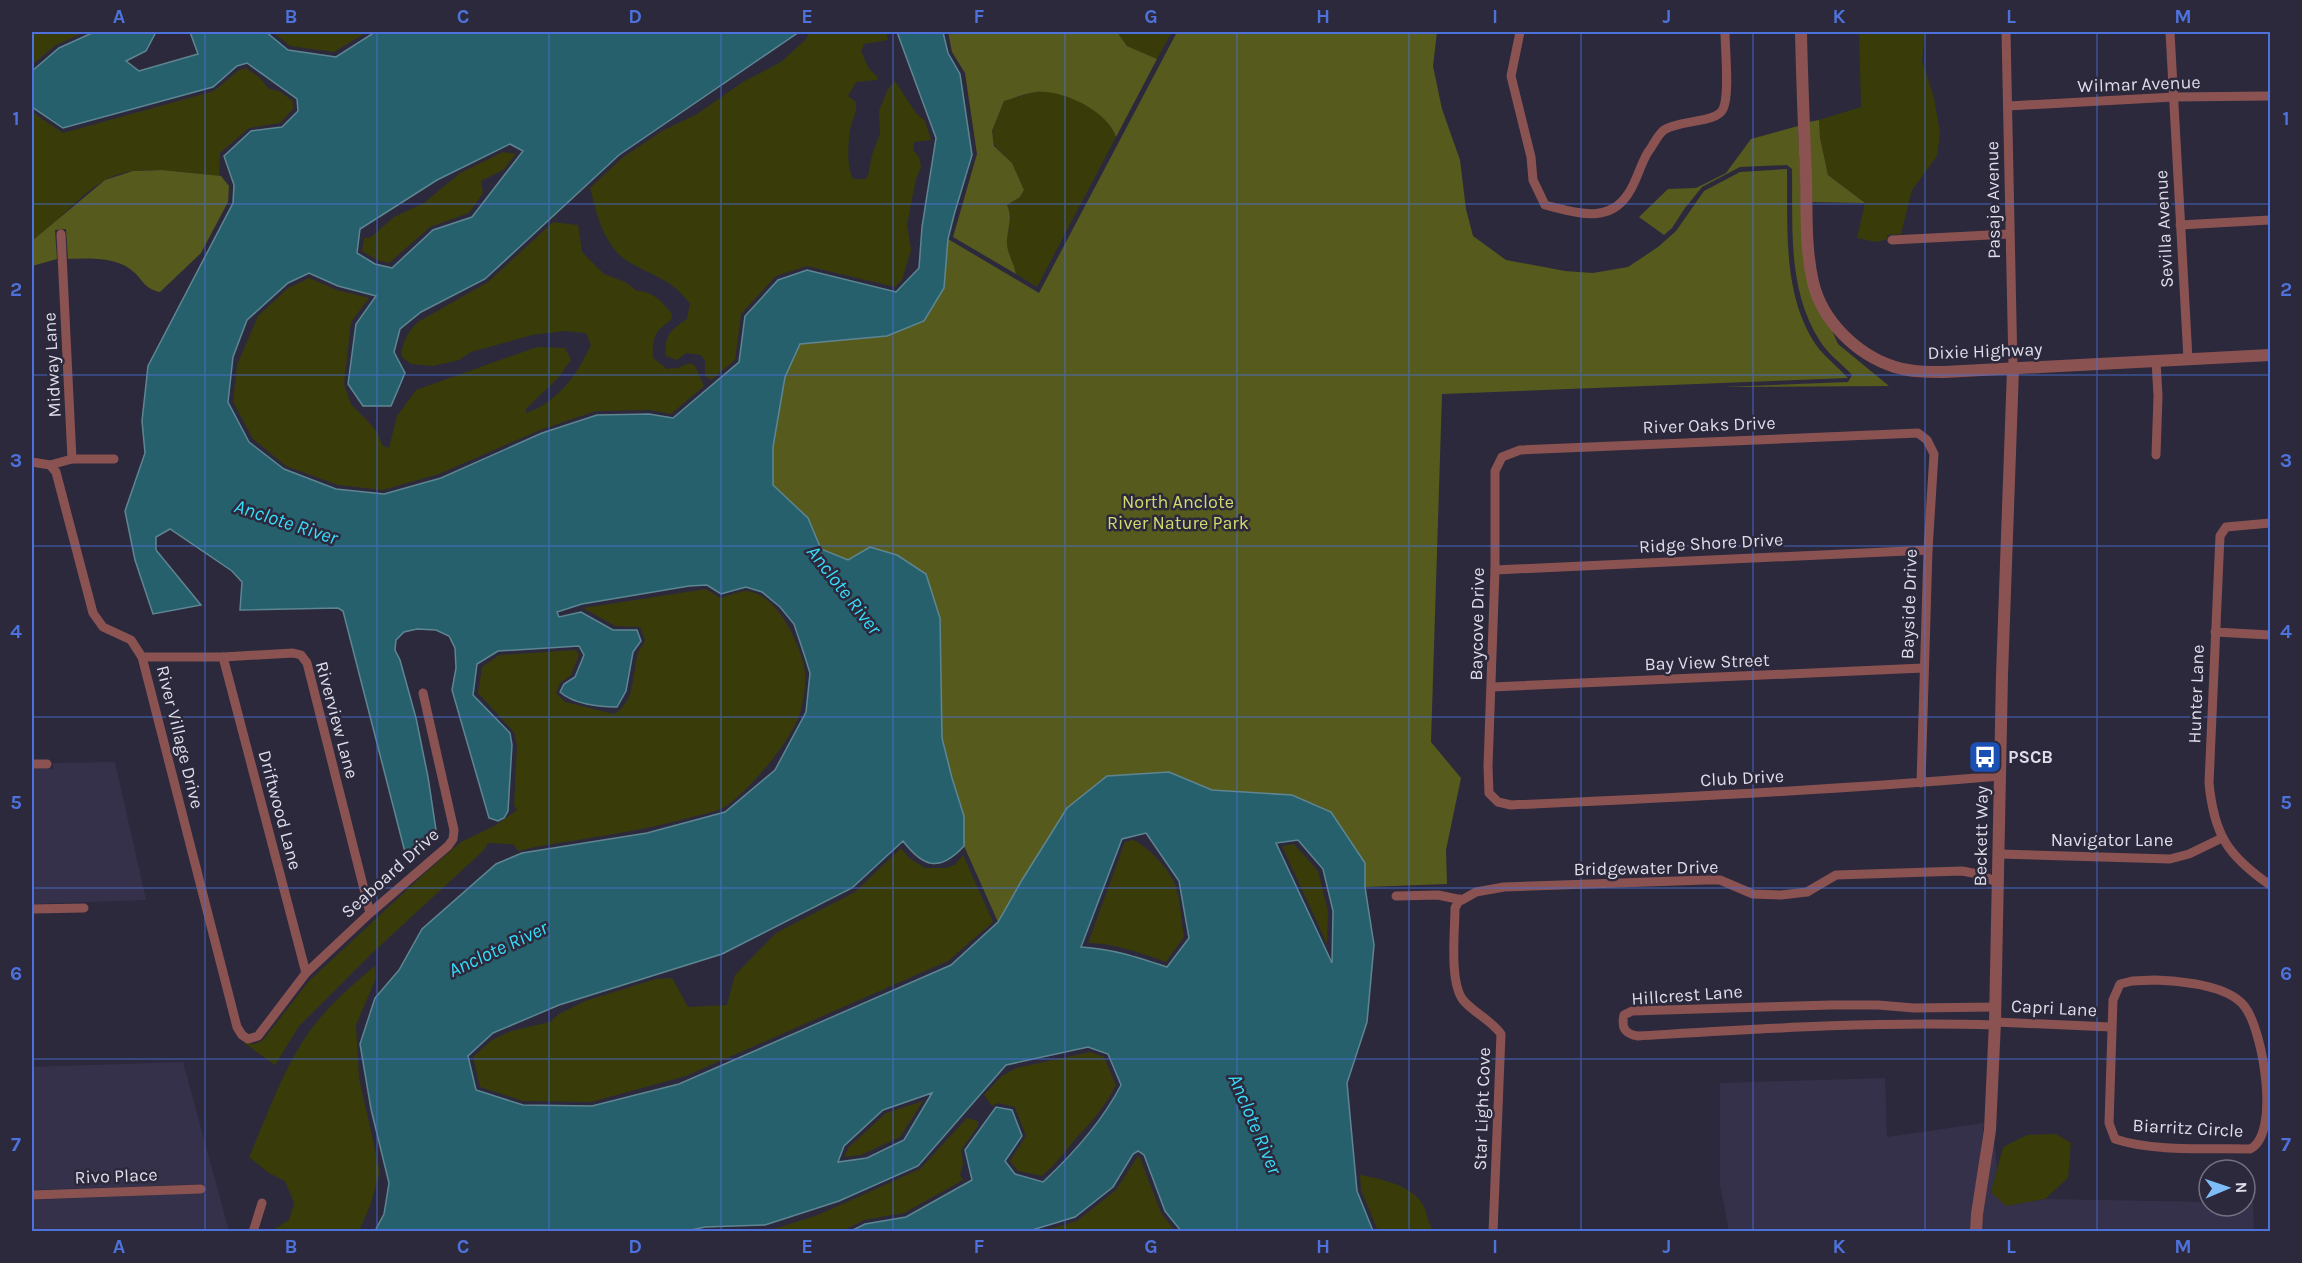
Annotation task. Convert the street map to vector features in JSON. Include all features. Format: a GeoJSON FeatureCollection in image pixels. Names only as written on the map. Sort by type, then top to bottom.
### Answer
{"type":"FeatureCollection","features":[{"type":"Feature","properties":{"kind":"street"},"geometry":{"type":"LineString","coordinates":[[1520,32],[1511,76],[1531,157],[1533,180],[1545,205],[1597,215],[1614,208],[1628,194],[1642,162],[1663,130],[1681,123],[1714,118],[1723,112],[1726,101],[1725,32]]}},
{"type":"Feature","properties":{"kind":"street","name":"Dixie Highway"},"geometry":{"type":"LineString","coordinates":[[1801,32],[1810,262],[1817,294],[1825,311],[1846,336],[1867,355],[1895,367],[1928,372],[2271,354]]}},
{"type":"Feature","properties":{"kind":"street","name":"Pasaje Avenue"},"geometry":{"type":"LineString","coordinates":[[2006,32],[2013,369]]}},
{"type":"Feature","properties":{"kind":"street","name":"Sevilla Avenue"},"geometry":{"type":"LineString","coordinates":[[2170,32],[2188,359]]}},
{"type":"Feature","properties":{"kind":"street","name":"Wilmar Avenue"},"geometry":{"type":"LineString","coordinates":[[2008,106],[2174,97],[2271,96]]}},
{"type":"Feature","properties":{"kind":"street"},"geometry":{"type":"LineString","coordinates":[[2180,225],[2271,220]]}},
{"type":"Feature","properties":{"kind":"street","name":"Midway Lane"},"geometry":{"type":"LineString","coordinates":[[61,234],[72,459]]}},
{"type":"Feature","properties":{"kind":"street"},"geometry":{"type":"LineString","coordinates":[[1892,240],[2009,234]]}},
{"type":"Feature","properties":{"kind":"street"},"geometry":{"type":"LineString","coordinates":[[2156,361],[2158,396],[2156,455]]}},
{"type":"Feature","properties":{"kind":"street","name":"Beckett Way"},"geometry":{"type":"LineString","coordinates":[[1976,1232],[1990,1130],[1996,1007],[2000,776],[2013,369]]}},
{"type":"Feature","properties":{"kind":"street","name":"River Oaks Drive"},"geometry":{"type":"LineString","coordinates":[[1502,457],[1520,450],[1918,433]]}},
{"type":"Feature","properties":{"kind":"street","name":"Bayside Drive"},"geometry":{"type":"LineString","coordinates":[[1918,433],[1927,440],[1934,454],[1923,668],[1921,783]]}},
{"type":"Feature","properties":{"kind":"street","name":"Baycove Drive"},"geometry":{"type":"LineString","coordinates":[[1489,793],[1496,471],[1502,457]]}},
{"type":"Feature","properties":{"kind":"street"},"geometry":{"type":"LineString","coordinates":[[32,462],[50,465],[72,459],[114,459]]}},
{"type":"Feature","properties":{"kind":"street","name":"River Village Drive"},"geometry":{"type":"LineString","coordinates":[[50,465],[56,472],[96,618],[103,627],[131,640],[142,657],[237,1027],[248,1039]]}},
{"type":"Feature","properties":{"kind":"street","name":"Hunter Lane"},"geometry":{"type":"LineString","coordinates":[[2271,523],[2226,527],[2220,536],[2210,783],[2212,811],[2222,838],[2249,871],[2271,885]]}},
{"type":"Feature","properties":{"kind":"street","name":"Ridge Shore Drive"},"geometry":{"type":"LineString","coordinates":[[1495,570],[1928,550]]}},
{"type":"Feature","properties":{"kind":"street"},"geometry":{"type":"LineString","coordinates":[[2215,632],[2271,635]]}},
{"type":"Feature","properties":{"kind":"street","name":"Riverview Lane"},"geometry":{"type":"LineString","coordinates":[[142,657],[223,657],[293,653],[301,655],[307,663],[370,913]]}},
{"type":"Feature","properties":{"kind":"street","name":"Driftwood Lane"},"geometry":{"type":"LineString","coordinates":[[223,657],[306,973]]}},
{"type":"Feature","properties":{"kind":"street","name":"Bay View Street"},"geometry":{"type":"LineString","coordinates":[[1492,687],[1923,668]]}},
{"type":"Feature","properties":{"kind":"street","name":"Seaboard Drive"},"geometry":{"type":"LineString","coordinates":[[248,1039],[258,1036],[306,973],[370,913],[448,846],[453,839],[454,830],[423,693]]}},
{"type":"Feature","properties":{"kind":"street"},"geometry":{"type":"LineString","coordinates":[[32,764],[47,764]]}},
{"type":"Feature","properties":{"kind":"street","name":"Club Drive"},"geometry":{"type":"LineString","coordinates":[[1489,793],[1498,802],[1511,805],[1721,796],[2000,776]]}},
{"type":"Feature","properties":{"kind":"street","name":"Navigator Lane"},"geometry":{"type":"LineString","coordinates":[[1999,854],[2170,859],[2189,854],[2222,838]]}},
{"type":"Feature","properties":{"kind":"street","name":"Bridgewater Drive"},"geometry":{"type":"LineString","coordinates":[[1396,896],[1438,895],[1460,899],[1476,892],[1504,887],[1706,880],[1720,880],[1753,894],[1781,895],[1806,892],[1836,875],[1966,872],[1998,883]]}},
{"type":"Feature","properties":{"kind":"street","name":"Star Light Cove"},"geometry":{"type":"LineString","coordinates":[[1460,899],[1455,908],[1455,980],[1462,999],[1493,1023],[1501,1034],[1493,1232]]}},
{"type":"Feature","properties":{"kind":"street"},"geometry":{"type":"LineString","coordinates":[[32,909],[84,908]]}},
{"type":"Feature","properties":{"kind":"street","name":"Biarritz Circle"},"geometry":{"type":"LineString","coordinates":[[2155,980],[2199,984],[2233,997],[2245,1006],[2257,1031],[2267,1077],[2264,1126],[2257,1146],[2250,1149],[2175,1147],[2132,1144],[2115,1139],[2109,1123],[2111,1027],[2114,1000],[2120,984],[2132,981],[2155,980]]}},
{"type":"Feature","properties":{"kind":"street","name":"Hillcrest Lane"},"geometry":{"type":"LineString","coordinates":[[1995,1023],[1638,1036],[1630,1035],[1624,1030],[1622,1023],[1624,1015],[1632,1011],[1832,1005],[1914,1008],[1996,1007]]}},
{"type":"Feature","properties":{"kind":"street","name":"Capri Lane"},"geometry":{"type":"LineString","coordinates":[[1995,1023],[2111,1027]]}},
{"type":"Feature","properties":{"kind":"street","name":"Rivo Place"},"geometry":{"type":"LineString","coordinates":[[32,1195],[201,1189]]}},
{"type":"Feature","properties":{"kind":"street"},"geometry":{"type":"LineString","coordinates":[[254,1232],[262,1203]]}},
{"type":"Feature","properties":{"kind":"shaded area"},"geometry":{"type":"Polygon","coordinates":[[[32,32],[85,32],[56,45],[32,65],[32,32]]]}},
{"type":"Feature","properties":{"kind":"shaded area"},"geometry":{"type":"Polygon","coordinates":[[[273,32],[367,32],[334,52],[290,46],[273,32]]]}},
{"type":"Feature","properties":{"kind":"shaded area"},"geometry":{"type":"Polygon","coordinates":[[[810,32],[886,32],[888,40],[864,44],[861,51],[869,69],[877,76],[877,80],[856,82],[848,96],[856,102],[856,111],[850,131],[848,160],[853,179],[865,179],[868,176],[872,155],[880,134],[879,111],[888,89],[895,81],[916,113],[925,121],[931,140],[914,142],[913,150],[919,157],[921,167],[916,179],[907,225],[911,250],[902,280],[895,287],[807,266],[776,276],[741,314],[735,360],[711,380],[705,376],[705,361],[701,355],[686,353],[677,360],[666,356],[667,338],[672,330],[687,319],[690,303],[673,286],[619,255],[601,227],[590,188],[622,158],[662,131],[697,114],[743,82],[781,62],[805,40],[810,32]]]}},
{"type":"Feature","properties":{"kind":"shaded area"},"geometry":{"type":"Polygon","coordinates":[[[1117,32],[1172,32],[1157,59],[1127,46],[1117,32]]]}},
{"type":"Feature","properties":{"kind":"shaded area"},"geometry":{"type":"Polygon","coordinates":[[[1859,32],[1925,32],[1922,61],[1934,98],[1940,133],[1937,156],[1912,190],[1901,234],[1887,235],[1887,239],[1877,242],[1857,238],[1865,203],[1828,175],[1820,138],[1819,120],[1861,107],[1859,32]]]}},
{"type":"Feature","properties":{"kind":"shaded area"},"geometry":{"type":"Polygon","coordinates":[[[246,68],[259,77],[269,89],[279,91],[293,101],[293,109],[280,123],[249,128],[220,153],[219,176],[160,170],[116,175],[94,187],[32,241],[32,112],[63,133],[214,91],[239,70],[246,68]]]}},
{"type":"Feature","properties":{"kind":"shaded area"},"geometry":{"type":"Polygon","coordinates":[[[1034,92],[1053,92],[1081,102],[1106,121],[1116,137],[1037,287],[1016,274],[1009,253],[1007,240],[1010,218],[1007,205],[1020,197],[1024,190],[1012,163],[995,146],[992,132],[1004,101],[1034,92]]]}},
{"type":"Feature","properties":{"kind":"shaded area"},"geometry":{"type":"Polygon","coordinates":[[[503,152],[516,154],[503,170],[481,181],[483,193],[469,213],[430,227],[389,263],[377,260],[362,251],[364,238],[371,237],[394,217],[424,203],[460,173],[503,152]]]}},
{"type":"Feature","properties":{"kind":"shaded area"},"geometry":{"type":"Polygon","coordinates":[[[553,222],[578,225],[582,252],[604,274],[625,282],[637,291],[652,295],[672,314],[671,320],[661,328],[656,336],[653,358],[667,369],[690,363],[695,366],[704,386],[671,414],[649,410],[596,411],[540,430],[439,474],[383,490],[338,485],[286,466],[253,439],[233,402],[237,365],[258,316],[288,288],[309,278],[337,290],[369,298],[351,322],[344,384],[351,404],[376,430],[383,446],[389,448],[397,416],[416,390],[537,347],[565,348],[571,360],[558,378],[526,409],[526,413],[548,402],[573,377],[586,356],[591,345],[586,333],[565,331],[532,335],[471,352],[459,360],[433,366],[411,364],[402,357],[402,348],[411,329],[418,322],[488,282],[553,222]]]}},
{"type":"Feature","properties":{"kind":"shaded area"},"geometry":{"type":"Polygon","coordinates":[[[706,589],[720,598],[747,591],[758,594],[769,601],[786,623],[803,661],[804,695],[797,720],[769,763],[745,790],[719,810],[650,827],[519,851],[513,844],[488,843],[484,850],[370,955],[299,1026],[275,1065],[243,1042],[255,1044],[263,1040],[309,981],[461,842],[496,825],[517,810],[514,805],[517,745],[514,732],[478,693],[482,667],[499,655],[576,650],[579,655],[571,675],[560,683],[556,693],[565,702],[614,714],[626,703],[629,696],[638,655],[645,640],[640,627],[615,626],[583,608],[706,589]]]}},
{"type":"Feature","properties":{"kind":"shaded area"},"geometry":{"type":"Polygon","coordinates":[[[115,762],[146,900],[32,904],[32,769],[53,769],[53,763],[115,762]]]}},
{"type":"Feature","properties":{"kind":"shaded area"},"geometry":{"type":"Polygon","coordinates":[[[1133,840],[1152,853],[1172,879],[1177,891],[1184,937],[1166,962],[1118,947],[1088,943],[1125,842],[1133,840]]]}},
{"type":"Feature","properties":{"kind":"shaded area"},"geometry":{"type":"Polygon","coordinates":[[[1294,844],[1318,871],[1328,911],[1327,944],[1282,846],[1294,844]]]}},
{"type":"Feature","properties":{"kind":"shaded area"},"geometry":{"type":"Polygon","coordinates":[[[901,848],[909,858],[925,868],[945,868],[955,865],[963,855],[993,922],[948,961],[686,1076],[591,1102],[523,1101],[480,1087],[473,1057],[492,1040],[511,1031],[550,1022],[559,1014],[585,1001],[656,979],[672,978],[688,1007],[727,1005],[735,975],[776,933],[855,892],[901,848]]]}},
{"type":"Feature","properties":{"kind":"shaded area"},"geometry":{"type":"Polygon","coordinates":[[[375,966],[376,978],[356,1025],[359,1078],[380,1172],[370,1206],[359,1231],[271,1231],[289,1220],[294,1203],[285,1181],[269,1173],[249,1157],[277,1091],[302,1043],[334,1003],[375,966]]]}},
{"type":"Feature","properties":{"kind":"shaded area"},"geometry":{"type":"Polygon","coordinates":[[[1090,1052],[1104,1057],[1116,1085],[1108,1099],[1091,1122],[1042,1176],[1018,1171],[1010,1161],[1026,1136],[1015,1107],[997,1103],[992,1106],[984,1095],[1002,1076],[1016,1068],[1090,1052]]]}},
{"type":"Feature","properties":{"kind":"shaded area"},"geometry":{"type":"Polygon","coordinates":[[[183,1062],[229,1231],[32,1231],[32,1200],[206,1193],[206,1184],[32,1190],[32,1067],[183,1062]]]}},
{"type":"Feature","properties":{"kind":"shaded area"},"geometry":{"type":"Polygon","coordinates":[[[1885,1078],[1887,1137],[1984,1123],[1971,1231],[1729,1231],[1720,1185],[1720,1083],[1885,1078]]]}},
{"type":"Feature","properties":{"kind":"shaded area"},"geometry":{"type":"Polygon","coordinates":[[[923,1101],[900,1137],[861,1155],[844,1157],[848,1148],[886,1113],[923,1101]]]}},
{"type":"Feature","properties":{"kind":"shaded area"},"geometry":{"type":"Polygon","coordinates":[[[967,1118],[978,1121],[978,1126],[961,1150],[963,1163],[960,1175],[963,1180],[904,1213],[864,1220],[842,1231],[753,1231],[774,1229],[818,1215],[920,1169],[967,1118]]]}},
{"type":"Feature","properties":{"kind":"shaded area"},"geometry":{"type":"Polygon","coordinates":[[[2056,1134],[2071,1143],[2068,1178],[2045,1199],[2006,1206],[1991,1192],[2003,1147],[2027,1135],[2056,1134]]]}},
{"type":"Feature","properties":{"kind":"shaded area"},"geometry":{"type":"Polygon","coordinates":[[[1994,1138],[1997,1169],[1991,1192],[2006,1206],[2045,1199],[2197,1202],[2197,1218],[2254,1218],[2254,1231],[1982,1232],[1982,1214],[1994,1138]]]}},
{"type":"Feature","properties":{"kind":"shaded area"},"geometry":{"type":"Polygon","coordinates":[[[1138,1156],[1161,1213],[1175,1231],[1043,1231],[1077,1221],[1116,1190],[1138,1156]]]}},
{"type":"Feature","properties":{"kind":"shaded area"},"geometry":{"type":"Polygon","coordinates":[[[1360,1175],[1395,1184],[1411,1192],[1423,1205],[1434,1231],[1378,1231],[1361,1190],[1360,1175]]]}},
{"type":"Feature","properties":{"kind":"green space"},"geometry":{"type":"Polygon","coordinates":[[[948,32],[1117,32],[1127,46],[1157,59],[1116,137],[1104,119],[1071,98],[1047,92],[1036,92],[1004,101],[992,131],[994,146],[1012,163],[1024,190],[1020,197],[1007,205],[1010,218],[1007,244],[1016,274],[953,237],[977,154],[965,73],[952,52],[948,32]]]}},
{"type":"Feature","properties":{"kind":"green space","name":"North Anclote River Nature Park"},"geometry":{"type":"Polygon","coordinates":[[[1177,32],[1437,32],[1433,66],[1442,109],[1460,160],[1466,209],[1473,236],[1506,260],[1565,271],[1593,273],[1628,267],[1658,247],[1676,231],[1704,191],[1740,172],[1787,169],[1789,260],[1797,304],[1816,345],[1848,378],[1442,394],[1431,742],[1461,778],[1446,850],[1447,884],[1365,887],[1365,862],[1240,793],[1212,790],[1169,772],[1107,776],[1067,808],[998,922],[964,846],[964,816],[942,738],[940,618],[848,560],[821,549],[808,518],[773,485],[773,447],[785,377],[800,344],[887,336],[924,321],[944,288],[948,239],[1039,293],[1177,32]]]}},
{"type":"Feature","properties":{"kind":"green space"},"geometry":{"type":"Polygon","coordinates":[[[1819,120],[1820,138],[1828,175],[1865,203],[1812,202],[1809,122],[1819,120]]]}},
{"type":"Feature","properties":{"kind":"green space"},"geometry":{"type":"Polygon","coordinates":[[[1798,126],[1803,244],[1831,328],[1838,344],[1889,386],[1722,387],[1848,382],[1852,375],[1823,345],[1809,321],[1802,301],[1794,258],[1792,169],[1787,165],[1740,167],[1702,187],[1672,228],[1664,235],[1639,217],[1668,189],[1696,188],[1726,173],[1751,139],[1798,126]]]}},
{"type":"Feature","properties":{"kind":"green space"},"geometry":{"type":"Polygon","coordinates":[[[162,170],[221,176],[229,186],[228,202],[201,253],[160,292],[150,288],[130,269],[117,262],[100,259],[68,259],[66,229],[55,230],[57,259],[32,266],[32,241],[105,180],[133,171],[162,170]]]}},
{"type":"Feature","properties":{"kind":"water","name":"Anclote River"},"geometry":{"type":"Polygon","coordinates":[[[94,32],[156,32],[146,51],[126,61],[139,71],[198,54],[190,32],[266,32],[288,50],[336,57],[375,32],[799,32],[619,155],[485,279],[421,312],[400,329],[394,352],[405,373],[391,406],[363,406],[348,384],[356,324],[376,296],[338,286],[309,273],[288,283],[247,320],[233,357],[228,402],[249,442],[284,469],[336,489],[384,494],[441,478],[542,433],[597,415],[649,414],[673,418],[739,362],[745,316],[778,280],[807,270],[896,292],[919,268],[922,227],[936,138],[897,32],[943,32],[948,53],[960,74],[972,155],[948,239],[944,288],[924,321],[887,336],[800,344],[785,377],[773,447],[773,485],[808,518],[821,549],[848,560],[870,547],[897,555],[926,574],[940,618],[942,738],[964,816],[964,846],[947,860],[932,863],[917,857],[903,841],[852,888],[722,954],[559,1005],[493,1033],[468,1056],[476,1090],[523,1105],[592,1106],[679,1084],[951,965],[998,922],[1067,808],[1107,776],[1169,772],[1212,790],[1292,795],[1331,812],[1365,863],[1365,887],[1374,945],[1367,1022],[1347,1083],[1357,1191],[1373,1231],[1181,1231],[1165,1211],[1144,1155],[1138,1151],[1133,1154],[1113,1187],[1075,1217],[1029,1231],[851,1231],[865,1224],[906,1217],[972,1180],[965,1150],[996,1107],[1012,1110],[1022,1136],[1005,1161],[1015,1174],[1043,1182],[1086,1137],[1105,1112],[1121,1085],[1108,1054],[1088,1047],[1006,1065],[918,1166],[839,1201],[765,1225],[705,1227],[682,1232],[375,1231],[384,1214],[389,1183],[371,1109],[360,1044],[375,998],[399,970],[422,929],[496,864],[522,853],[647,833],[725,812],[775,770],[806,712],[810,673],[794,624],[780,607],[762,592],[746,587],[721,594],[707,585],[689,586],[582,604],[557,612],[559,617],[581,612],[613,630],[637,630],[641,641],[633,652],[626,691],[617,707],[579,702],[560,692],[564,684],[575,677],[584,655],[579,646],[498,651],[477,664],[473,695],[510,733],[512,745],[508,811],[504,818],[498,821],[489,818],[452,690],[456,668],[455,648],[449,636],[436,630],[417,629],[404,632],[396,640],[395,650],[400,660],[416,718],[436,830],[407,860],[343,611],[338,608],[240,610],[242,582],[232,571],[170,529],[156,537],[156,550],[201,605],[153,614],[135,560],[125,511],[145,453],[142,421],[148,366],[233,203],[234,185],[224,156],[251,131],[282,127],[298,111],[297,99],[247,63],[237,66],[213,87],[63,128],[32,107],[32,71],[59,48],[94,32]],[[510,144],[437,180],[360,229],[357,253],[375,264],[392,268],[433,230],[472,217],[523,151],[510,144]],[[1146,833],[1122,839],[1081,947],[1114,952],[1167,967],[1189,938],[1179,881],[1146,833]],[[1298,840],[1276,843],[1332,963],[1333,911],[1323,869],[1298,840]],[[932,1093],[883,1110],[844,1146],[838,1162],[867,1158],[904,1140],[932,1093]]]}},
{"type":"Feature","properties":{"kind":"place","name":"PSCB"},"geometry":{"type":"Point","coordinates":[1985,757]}}]}
